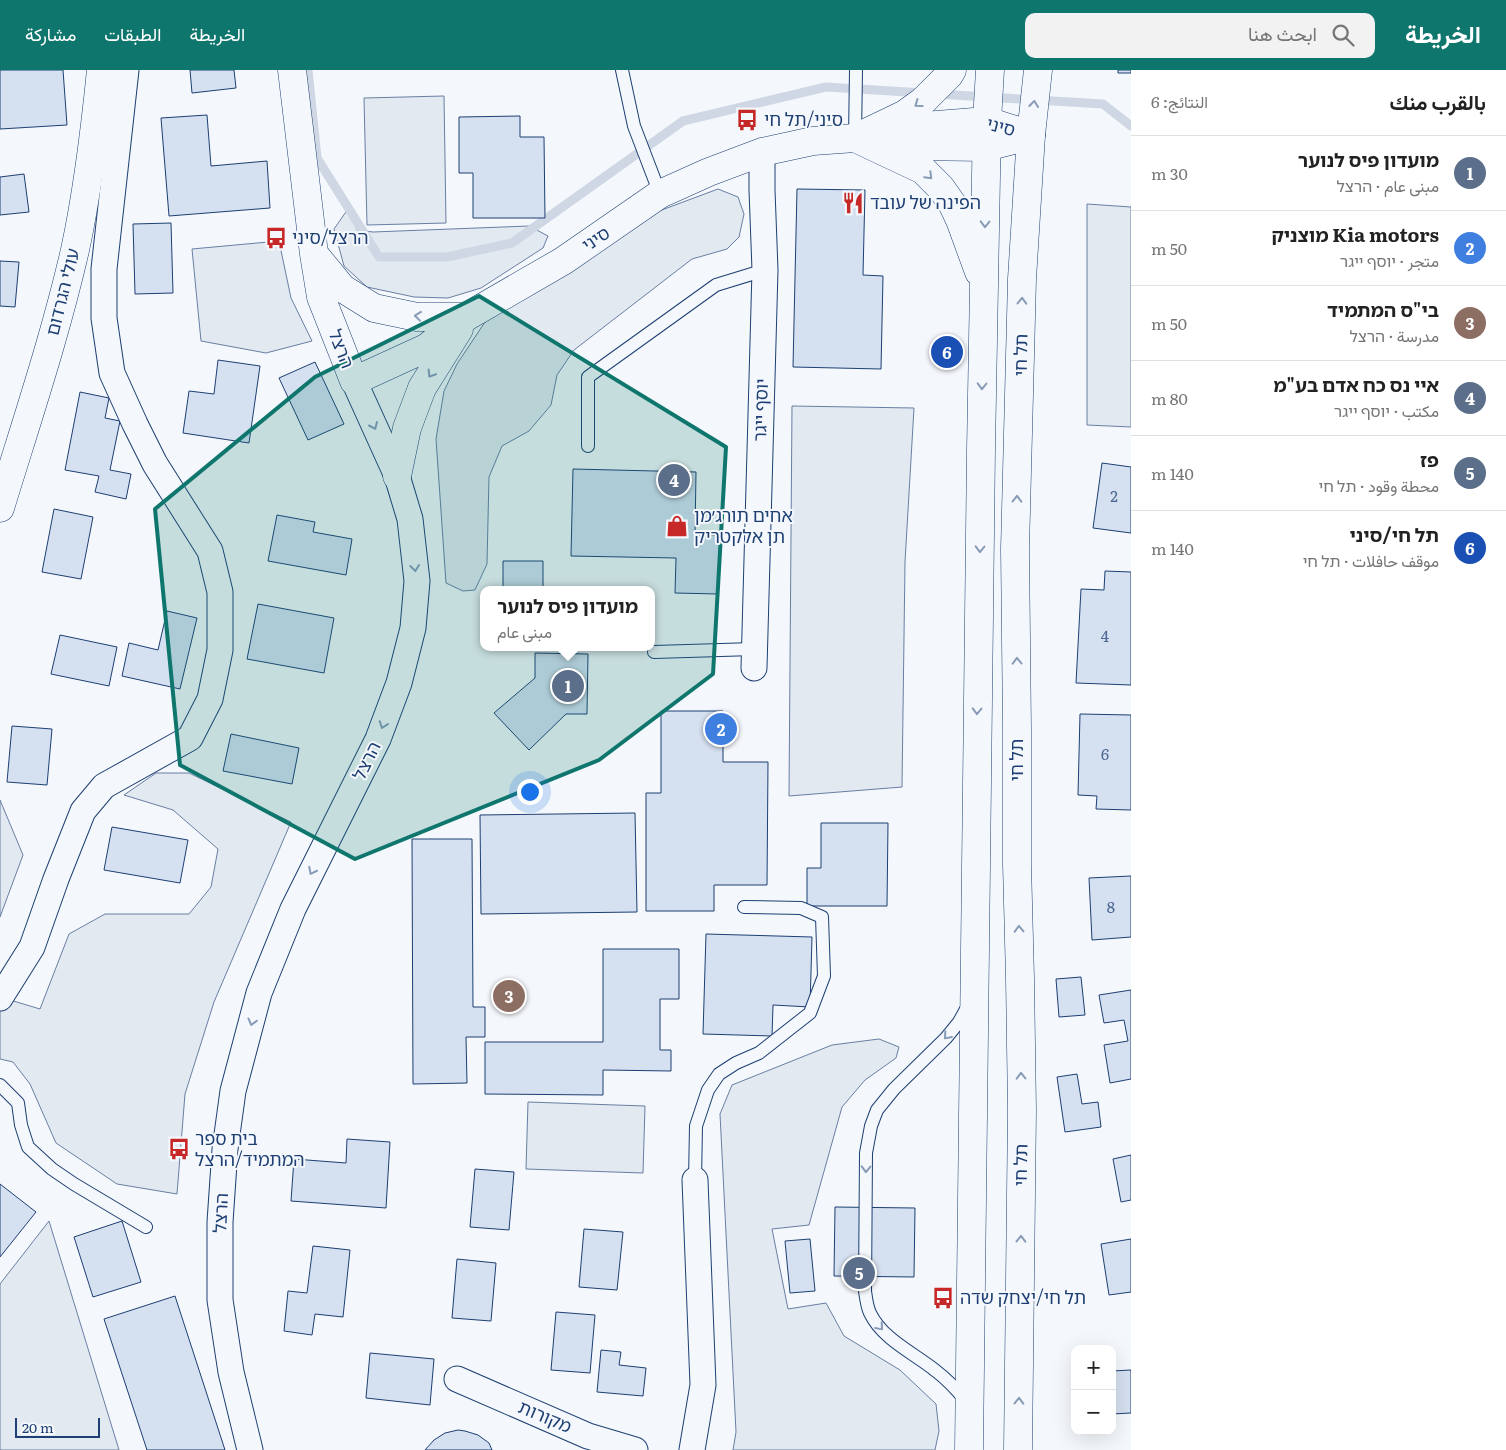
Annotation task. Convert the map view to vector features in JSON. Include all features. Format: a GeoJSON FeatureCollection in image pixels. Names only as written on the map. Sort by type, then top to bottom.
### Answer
{"type":"FeatureCollection","features":[{"type":"Feature","properties":{"kind":"main road","name":"עולי הגרדום"},"geometry":{"type":"LineString","coordinates":[[0,508],[50,343],[75,250],[92,158],[101,70]]}},
{"type":"Feature","properties":{"kind":"main road","name":"הרצל"},"geometry":{"type":"LineString","coordinates":[[292,70],[321,297],[354,381]]}},
{"type":"Feature","properties":{"kind":"main road"},"geometry":{"type":"LineString","coordinates":[[855,138],[905,114],[923,101],[952,70]]}},
{"type":"Feature","properties":{"kind":"main road"},"geometry":{"type":"LineString","coordinates":[[969,1450],[984,287],[990,70]]}},
{"type":"Feature","properties":{"kind":"main road","name":"תל חי"},"geometry":{"type":"LineString","coordinates":[[1018,1450],[1022,1110],[1017,864],[1016,549],[1022,279],[1031,135],[1038,70]]}},
{"type":"Feature","properties":{"kind":"main road","name":"סיני"},"geometry":{"type":"LineString","coordinates":[[354,381],[426,348],[466,317],[563,261],[660,194],[709,172],[762,152],[813,141],[855,138],[899,128],[1031,135]]}},
{"type":"Feature","properties":{"kind":"main road"},"geometry":{"type":"LineString","coordinates":[[855,138],[923,170],[941,188],[953,205],[960,220],[984,287]]}},
{"type":"Feature","properties":{"kind":"main road"},"geometry":{"type":"LineString","coordinates":[[314,254],[342,288],[374,308],[417,317],[466,317]]}},
{"type":"Feature","properties":{"kind":"main road"},"geometry":{"type":"LineString","coordinates":[[397,476],[407,428],[422,388],[466,317]]}},
{"type":"Feature","properties":{"kind":"street"},"geometry":{"type":"LineString","coordinates":[[0,998],[32,947],[83,811],[104,786],[190,738],[210,699],[220,650],[220,592],[210,551],[155,464],[112,373],[104,318],[104,269],[126,70]]}},
{"type":"Feature","properties":{"kind":"street","name":"יוסף ייגר"},"geometry":{"type":"LineString","coordinates":[[754,659],[765,270],[762,152]]}},
{"type":"Feature","properties":{"kind":"street","name":"הרצל"},"geometry":{"type":"LineString","coordinates":[[250,1450],[231,1372],[220,1300],[220,1222],[225,1149],[233,1091],[259,993],[293,908],[378,738],[399,683],[413,628],[417,581],[410,519],[397,476],[354,381]]}},
{"type":"Feature","properties":{"kind":"street"},"geometry":{"type":"LineString","coordinates":[[692,1450],[703,1385],[696,1180]]}},
{"type":"Feature","properties":{"kind":"street","name":"מקורות"},"geometry":{"type":"LineString","coordinates":[[457,1379],[585,1443],[635,1450]]}},
{"type":"Feature","properties":{"kind":"lane"},"geometry":{"type":"LineString","coordinates":[[622,70],[634,126],[660,194]]}},
{"type":"Feature","properties":{"kind":"lane"},"geometry":{"type":"LineString","coordinates":[[855,138],[856,70]]}},
{"type":"Feature","properties":{"kind":"lane"},"geometry":{"type":"LineString","coordinates":[[588,446],[588,377],[716,285],[765,270]]}},
{"type":"Feature","properties":{"kind":"lane"},"geometry":{"type":"LineString","coordinates":[[654,652],[754,659]]}},
{"type":"Feature","properties":{"kind":"lane"},"geometry":{"type":"LineString","coordinates":[[696,1180],[696,1126],[708,1090],[718,1074],[736,1063],[759,1053],[810,1013],[824,976],[822,917],[801,908],[744,907]]}},
{"type":"Feature","properties":{"kind":"lane"},"geometry":{"type":"LineString","coordinates":[[969,1405],[952,1384],[936,1370],[894,1341],[879,1327],[869,1312],[865,1290],[866,1153],[876,1110],[894,1089],[946,1038],[974,996]]}},
{"type":"Feature","properties":{"kind":"lane"},"geometry":{"type":"LineString","coordinates":[[0,1086],[18,1103],[21,1125],[28,1147],[52,1169],[74,1184],[146,1227]]}},
{"type":"Feature","properties":{"kind":"highlighted area"},"geometry":{"type":"Polygon","coordinates":[[[479,296],[726,447],[713,674],[599,760],[355,859],[180,765],[155,509],[315,377],[479,296]]]}},
{"type":"Feature","properties":{"kind":"shaded area"},"geometry":{"type":"Polygon","coordinates":[[[444,96],[446,223],[367,225],[364,98],[444,96]]]}},
{"type":"Feature","properties":{"kind":"shaded area"},"geometry":{"type":"Polygon","coordinates":[[[718,189],[738,197],[744,214],[739,237],[727,249],[692,259],[574,350],[557,375],[551,405],[529,431],[502,446],[489,477],[487,564],[475,590],[463,591],[446,583],[436,439],[444,391],[457,364],[485,322],[651,214],[718,189]]]}},
{"type":"Feature","properties":{"kind":"shaded area"},"geometry":{"type":"Polygon","coordinates":[[[1087,204],[1131,207],[1131,427],[1087,425],[1087,204]]]}},
{"type":"Feature","properties":{"kind":"shaded area"},"geometry":{"type":"Polygon","coordinates":[[[348,209],[357,230],[373,232],[529,226],[548,236],[543,248],[481,288],[448,298],[414,297],[367,287],[344,266],[334,229],[348,209]]]}},
{"type":"Feature","properties":{"kind":"shaded area"},"geometry":{"type":"Polygon","coordinates":[[[279,241],[291,298],[312,341],[266,353],[201,341],[192,249],[279,241]]]}},
{"type":"Feature","properties":{"kind":"shaded area"},"geometry":{"type":"Polygon","coordinates":[[[792,406],[914,408],[905,562],[902,787],[789,796],[792,406]]]}},
{"type":"Feature","properties":{"kind":"shaded area"},"geometry":{"type":"Polygon","coordinates":[[[156,773],[189,773],[291,822],[214,1002],[185,1094],[177,1194],[117,1184],[56,1143],[30,1084],[13,1062],[0,1059],[0,997],[40,1009],[69,934],[105,914],[189,914],[211,887],[218,849],[173,810],[124,795],[156,773]]]}},
{"type":"Feature","properties":{"kind":"shaded area"},"geometry":{"type":"Polygon","coordinates":[[[0,800],[23,855],[0,917],[0,800]]]}},
{"type":"Feature","properties":{"kind":"shaded area"},"geometry":{"type":"Polygon","coordinates":[[[879,1039],[899,1047],[896,1058],[865,1080],[842,1107],[809,1225],[772,1229],[788,1309],[826,1303],[844,1336],[900,1370],[936,1404],[939,1431],[935,1450],[733,1450],[736,1432],[720,1114],[732,1085],[832,1045],[879,1039]]]}},
{"type":"Feature","properties":{"kind":"shaded area"},"geometry":{"type":"Polygon","coordinates":[[[528,1102],[645,1106],[643,1173],[526,1169],[528,1102]]]}},
{"type":"Feature","properties":{"kind":"shaded area"},"geometry":{"type":"Polygon","coordinates":[[[49,1221],[119,1450],[0,1450],[0,1284],[49,1221]]]}},
{"type":"Feature","properties":{"kind":"building"},"geometry":{"type":"Polygon","coordinates":[[[0,70],[63,70],[67,125],[0,129],[0,70]]]}},
{"type":"Feature","properties":{"kind":"building"},"geometry":{"type":"Polygon","coordinates":[[[190,70],[234,70],[236,88],[192,93],[190,70]]]}},
{"type":"Feature","properties":{"kind":"building"},"geometry":{"type":"Polygon","coordinates":[[[1118,70],[1131,70],[1131,73],[1118,73],[1118,70]]]}},
{"type":"Feature","properties":{"kind":"building"},"geometry":{"type":"Polygon","coordinates":[[[207,115],[211,166],[267,161],[270,208],[169,216],[161,118],[207,115]]]}},
{"type":"Feature","properties":{"kind":"building"},"geometry":{"type":"Polygon","coordinates":[[[520,116],[520,137],[544,137],[545,218],[473,218],[473,173],[459,173],[459,117],[520,116]]]}},
{"type":"Feature","properties":{"kind":"building"},"geometry":{"type":"Polygon","coordinates":[[[24,174],[29,212],[0,215],[0,177],[24,174]]]}},
{"type":"Feature","properties":{"kind":"building"},"geometry":{"type":"Polygon","coordinates":[[[797,189],[865,190],[863,275],[883,276],[881,369],[793,367],[797,189]]]}},
{"type":"Feature","properties":{"kind":"building"},"geometry":{"type":"Polygon","coordinates":[[[171,223],[173,293],[135,294],[133,224],[171,223]]]}},
{"type":"Feature","properties":{"kind":"building"},"geometry":{"type":"Polygon","coordinates":[[[0,261],[19,262],[15,307],[0,306],[0,261]]]}},
{"type":"Feature","properties":{"kind":"building"},"geometry":{"type":"Polygon","coordinates":[[[218,360],[260,366],[249,443],[183,433],[189,391],[214,394],[218,360]]]}},
{"type":"Feature","properties":{"kind":"building"},"geometry":{"type":"Polygon","coordinates":[[[315,362],[344,424],[308,440],[279,378],[315,362]]]}},
{"type":"Feature","properties":{"kind":"building"},"geometry":{"type":"Polygon","coordinates":[[[80,392],[109,398],[105,418],[120,421],[110,470],[131,474],[126,499],[95,492],[99,476],[65,470],[80,392]]]}},
{"type":"Feature","properties":{"kind":"building"},"geometry":{"type":"Polygon","coordinates":[[[1102,463],[1131,467],[1131,533],[1093,528],[1102,463]]]}},
{"type":"Feature","properties":{"kind":"building"},"geometry":{"type":"Polygon","coordinates":[[[573,469],[696,472],[695,535],[720,535],[718,594],[675,593],[676,558],[571,556],[573,469]]]}},
{"type":"Feature","properties":{"kind":"building"},"geometry":{"type":"Polygon","coordinates":[[[54,509],[93,517],[81,579],[42,572],[54,509]]]}},
{"type":"Feature","properties":{"kind":"building"},"geometry":{"type":"Polygon","coordinates":[[[277,515],[315,522],[313,532],[352,539],[346,575],[268,561],[277,515]]]}},
{"type":"Feature","properties":{"kind":"building"},"geometry":{"type":"Polygon","coordinates":[[[503,561],[543,561],[543,586],[503,586],[503,561]]]}},
{"type":"Feature","properties":{"kind":"building"},"geometry":{"type":"Polygon","coordinates":[[[1105,571],[1131,572],[1131,685],[1076,683],[1081,589],[1104,590],[1105,571]]]}},
{"type":"Feature","properties":{"kind":"building"},"geometry":{"type":"Polygon","coordinates":[[[258,604],[334,618],[324,673],[247,659],[258,604]]]}},
{"type":"Feature","properties":{"kind":"building"},"geometry":{"type":"Polygon","coordinates":[[[167,611],[197,618],[180,689],[122,676],[129,643],[158,650],[167,611]]]}},
{"type":"Feature","properties":{"kind":"building"},"geometry":{"type":"Polygon","coordinates":[[[60,635],[117,647],[109,686],[51,674],[60,635]]]}},
{"type":"Feature","properties":{"kind":"building"},"geometry":{"type":"Polygon","coordinates":[[[535,653],[588,654],[587,714],[566,714],[529,750],[494,713],[535,678],[535,653]]]}},
{"type":"Feature","properties":{"kind":"building"},"geometry":{"type":"Polygon","coordinates":[[[661,711],[723,711],[723,762],[768,762],[767,885],[714,885],[714,911],[646,911],[646,793],[661,793],[661,711]]]}},
{"type":"Feature","properties":{"kind":"building"},"geometry":{"type":"Polygon","coordinates":[[[1080,714],[1131,715],[1131,810],[1096,809],[1097,796],[1078,795],[1080,714]]]}},
{"type":"Feature","properties":{"kind":"building"},"geometry":{"type":"Polygon","coordinates":[[[12,726],[52,729],[47,785],[7,782],[12,726]]]}},
{"type":"Feature","properties":{"kind":"building"},"geometry":{"type":"Polygon","coordinates":[[[231,734],[299,748],[292,784],[223,771],[231,734]]]}},
{"type":"Feature","properties":{"kind":"building"},"geometry":{"type":"Polygon","coordinates":[[[635,813],[637,912],[481,914],[480,815],[635,813]]]}},
{"type":"Feature","properties":{"kind":"building"},"geometry":{"type":"Polygon","coordinates":[[[821,823],[888,823],[887,906],[807,906],[807,868],[821,868],[821,823]]]}},
{"type":"Feature","properties":{"kind":"building"},"geometry":{"type":"Polygon","coordinates":[[[112,827],[188,840],[180,883],[104,870],[112,827]]]}},
{"type":"Feature","properties":{"kind":"building"},"geometry":{"type":"Polygon","coordinates":[[[412,839],[472,839],[473,1007],[485,1007],[485,1037],[466,1037],[467,1083],[413,1084],[412,839]]]}},
{"type":"Feature","properties":{"kind":"building"},"geometry":{"type":"Polygon","coordinates":[[[1131,876],[1131,937],[1092,940],[1089,878],[1131,876]]]}},
{"type":"Feature","properties":{"kind":"building"},"geometry":{"type":"Polygon","coordinates":[[[706,934],[812,937],[810,1007],[773,1005],[772,1036],[703,1034],[706,934]]]}},
{"type":"Feature","properties":{"kind":"building"},"geometry":{"type":"Polygon","coordinates":[[[603,949],[679,949],[679,999],[660,999],[660,1050],[671,1050],[671,1071],[603,1070],[603,1095],[485,1094],[485,1042],[603,1042],[603,949]]]}},
{"type":"Feature","properties":{"kind":"building"},"geometry":{"type":"Polygon","coordinates":[[[1081,977],[1085,1015],[1059,1017],[1056,979],[1081,977]]]}},
{"type":"Feature","properties":{"kind":"building"},"geometry":{"type":"Polygon","coordinates":[[[1131,990],[1131,1079],[1110,1083],[1104,1045],[1128,1041],[1124,1020],[1104,1023],[1099,995],[1131,990]]]}},
{"type":"Feature","properties":{"kind":"building"},"geometry":{"type":"Polygon","coordinates":[[[1077,1074],[1082,1104],[1098,1102],[1101,1127],[1065,1132],[1057,1077],[1077,1074]]]}},
{"type":"Feature","properties":{"kind":"building"},"geometry":{"type":"Polygon","coordinates":[[[347,1139],[390,1142],[386,1208],[291,1201],[294,1159],[346,1163],[347,1139]]]}},
{"type":"Feature","properties":{"kind":"building"},"geometry":{"type":"Polygon","coordinates":[[[1131,1155],[1131,1200],[1121,1202],[1113,1159],[1131,1155]]]}},
{"type":"Feature","properties":{"kind":"building"},"geometry":{"type":"Polygon","coordinates":[[[475,1169],[514,1172],[509,1230],[470,1227],[475,1169]]]}},
{"type":"Feature","properties":{"kind":"building"},"geometry":{"type":"Polygon","coordinates":[[[0,1184],[36,1212],[0,1257],[0,1184]]]}},
{"type":"Feature","properties":{"kind":"building"},"geometry":{"type":"Polygon","coordinates":[[[835,1207],[915,1208],[914,1277],[834,1276],[835,1207]]]}},
{"type":"Feature","properties":{"kind":"building"},"geometry":{"type":"Polygon","coordinates":[[[122,1221],[141,1282],[93,1297],[74,1237],[122,1221]]]}},
{"type":"Feature","properties":{"kind":"building"},"geometry":{"type":"Polygon","coordinates":[[[584,1229],[623,1232],[617,1290],[579,1287],[584,1229]]]}},
{"type":"Feature","properties":{"kind":"building"},"geometry":{"type":"Polygon","coordinates":[[[810,1239],[815,1291],[790,1293],[785,1241],[810,1239]]]}},
{"type":"Feature","properties":{"kind":"building"},"geometry":{"type":"Polygon","coordinates":[[[1131,1239],[1131,1292],[1109,1295],[1101,1244],[1131,1239]]]}},
{"type":"Feature","properties":{"kind":"building"},"geometry":{"type":"Polygon","coordinates":[[[313,1246],[350,1250],[343,1317],[315,1314],[312,1335],[284,1331],[288,1291],[307,1293],[313,1246]]]}},
{"type":"Feature","properties":{"kind":"building"},"geometry":{"type":"Polygon","coordinates":[[[457,1259],[496,1263],[491,1321],[452,1318],[457,1259]]]}},
{"type":"Feature","properties":{"kind":"building"},"geometry":{"type":"Polygon","coordinates":[[[175,1296],[225,1450],[147,1450],[104,1319],[175,1296]]]}},
{"type":"Feature","properties":{"kind":"building"},"geometry":{"type":"Polygon","coordinates":[[[556,1312],[595,1315],[590,1373],[551,1370],[556,1312]]]}},
{"type":"Feature","properties":{"kind":"building"},"geometry":{"type":"Polygon","coordinates":[[[601,1350],[621,1352],[619,1365],[646,1368],[643,1396],[597,1392],[601,1350]]]}},
{"type":"Feature","properties":{"kind":"building"},"geometry":{"type":"Polygon","coordinates":[[[370,1353],[434,1359],[430,1405],[366,1398],[370,1353]]]}},
{"type":"Feature","properties":{"kind":"building"},"geometry":{"type":"Polygon","coordinates":[[[1131,1370],[1131,1413],[1116,1414],[1116,1371],[1131,1370]]]}},
{"type":"Feature","properties":{"kind":"building"},"geometry":{"type":"Polygon","coordinates":[[[458,1430],[478,1435],[489,1443],[492,1450],[425,1450],[434,1440],[445,1433],[458,1430]]]}},
{"type":"Feature","properties":{"kind":"waterway"},"geometry":{"type":"LineString","coordinates":[[308,70],[317,158],[379,257],[447,257],[512,243],[683,121],[826,87],[924,93]]}},
{"type":"Feature","properties":{"kind":"waterway"},"geometry":{"type":"LineString","coordinates":[[937,94],[1103,104],[1131,126]]}},
{"type":"Feature","properties":{"kind":"place","name":"סיני/תל חי"},"geometry":{"type":"Point","coordinates":[747,120]}},
{"type":"Feature","properties":{"kind":"place","name":"הפינה של עובד"},"geometry":{"type":"Point","coordinates":[853,203]}},
{"type":"Feature","properties":{"kind":"place","name":"הרצל/סיני"},"geometry":{"type":"Point","coordinates":[276,238]}},
{"type":"Feature","properties":{"kind":"place","name":"תל חי/סיני"},"geometry":{"type":"Point","coordinates":[947,352]}},
{"type":"Feature","properties":{"kind":"place","name":"איי נס כח אדם בע\"מ"},"geometry":{"type":"Point","coordinates":[674,480]}},
{"type":"Feature","properties":{"kind":"place","name":"אחים תורג׳מן תן אלקטריק"},"geometry":{"type":"Point","coordinates":[677,526]}},
{"type":"Feature","properties":{"kind":"place","name":"מועדון פיס לנוער"},"geometry":{"type":"Point","coordinates":[568,686]}},
{"type":"Feature","properties":{"kind":"place","name":"Kia motors מוצניק"},"geometry":{"type":"Point","coordinates":[721,729]}},
{"type":"Feature","properties":{"kind":"place","name":"בי\"ס המתמיד"},"geometry":{"type":"Point","coordinates":[509,996]}},
{"type":"Feature","properties":{"kind":"place","name":"בית ספר המתמיד/הרצל"},"geometry":{"type":"Point","coordinates":[179,1149]}},
{"type":"Feature","properties":{"kind":"place","name":"פז"},"geometry":{"type":"Point","coordinates":[859,1273]}},
{"type":"Feature","properties":{"kind":"place","name":"תל חי/יצחק שדה"},"geometry":{"type":"Point","coordinates":[943,1298]}}]}
